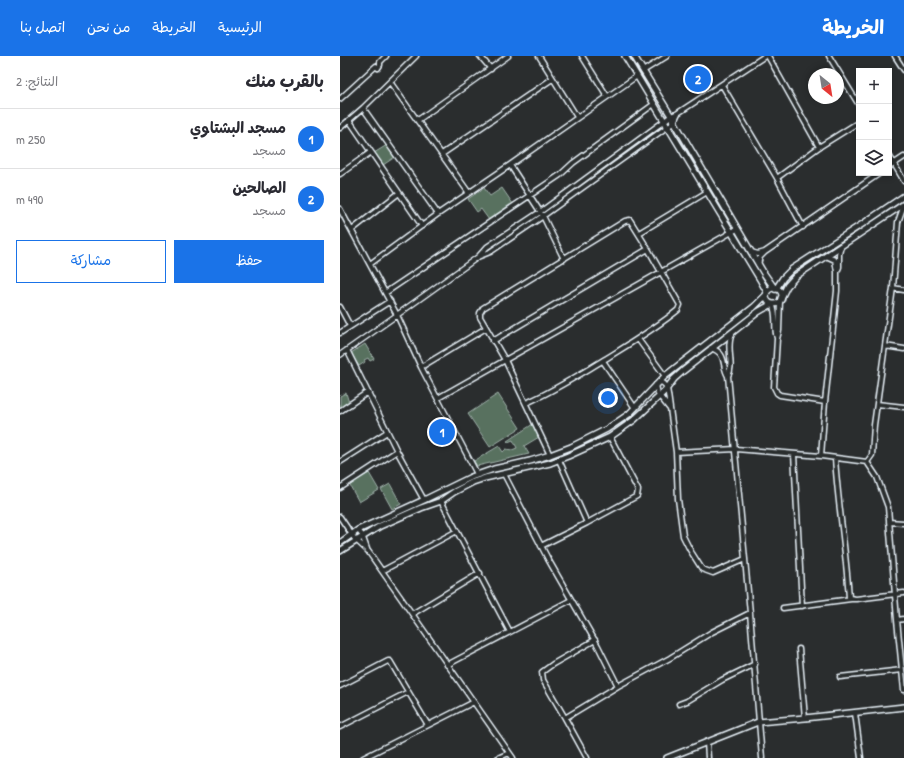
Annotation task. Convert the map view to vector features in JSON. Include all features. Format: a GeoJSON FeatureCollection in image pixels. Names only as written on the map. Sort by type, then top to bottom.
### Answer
{"type":"FeatureCollection","features":[{"type":"Feature","properties":{"kind":"street"},"geometry":{"type":"LineString","coordinates":[[340,99],[376,66],[378,68],[380,62],[386,56]]}},
{"type":"Feature","properties":{"kind":"street"},"geometry":{"type":"LineString","coordinates":[[340,128],[363,108],[416,56]]}},
{"type":"Feature","properties":{"kind":"street"},"geometry":{"type":"LineString","coordinates":[[480,56],[491,69]]}},
{"type":"Feature","properties":{"kind":"street"},"geometry":{"type":"LineString","coordinates":[[418,120],[508,56]]}},
{"type":"Feature","properties":{"kind":"street"},"geometry":{"type":"LineString","coordinates":[[538,56],[577,117]]}},
{"type":"Feature","properties":{"kind":"street"},"geometry":{"type":"LineString","coordinates":[[582,56],[607,96]]}},
{"type":"Feature","properties":{"kind":"street"},"geometry":{"type":"LineString","coordinates":[[625,56],[746,256],[775,289],[780,292],[779,331],[773,384],[775,390],[777,393],[784,396],[825,402]]}},
{"type":"Feature","properties":{"kind":"street"},"geometry":{"type":"LineString","coordinates":[[634,56],[751,252],[766,294],[767,301],[772,304],[776,313],[775,333],[777,339]]}},
{"type":"Feature","properties":{"kind":"street"},"geometry":{"type":"LineString","coordinates":[[643,71],[667,56]]}},
{"type":"Feature","properties":{"kind":"street"},"geometry":{"type":"LineString","coordinates":[[541,214],[671,116],[678,113],[766,56],[819,147]]}},
{"type":"Feature","properties":{"kind":"street"},"geometry":{"type":"LineString","coordinates":[[829,56],[858,104]]}},
{"type":"Feature","properties":{"kind":"street"},"geometry":{"type":"LineString","coordinates":[[895,56],[904,70]]}},
{"type":"Feature","properties":{"kind":"street"},"geometry":{"type":"LineString","coordinates":[[370,264],[438,214],[469,194],[637,76]]}},
{"type":"Feature","properties":{"kind":"street"},"geometry":{"type":"LineString","coordinates":[[442,154],[552,79]]}},
{"type":"Feature","properties":{"kind":"street"},"geometry":{"type":"LineString","coordinates":[[390,82],[469,194]]}},
{"type":"Feature","properties":{"kind":"street"},"geometry":{"type":"LineString","coordinates":[[722,85],[777,178],[803,227]]}},
{"type":"Feature","properties":{"kind":"street"},"geometry":{"type":"LineString","coordinates":[[385,292],[560,175],[573,163],[654,104]]}},
{"type":"Feature","properties":{"kind":"street"},"geometry":{"type":"LineString","coordinates":[[363,108],[438,214]]}},
{"type":"Feature","properties":{"kind":"street"},"geometry":{"type":"LineString","coordinates":[[340,354],[397,316],[478,257],[487,247],[541,214],[674,122],[678,113]]}},
{"type":"Feature","properties":{"kind":"street"},"geometry":{"type":"LineString","coordinates":[[349,120],[422,226]]}},
{"type":"Feature","properties":{"kind":"street"},"geometry":{"type":"LineString","coordinates":[[777,178],[819,147],[856,124]]}},
{"type":"Feature","properties":{"kind":"street"},"geometry":{"type":"LineString","coordinates":[[340,174],[371,152]]}},
{"type":"Feature","properties":{"kind":"street"},"geometry":{"type":"LineString","coordinates":[[894,163],[904,157]]}},
{"type":"Feature","properties":{"kind":"street"},"geometry":{"type":"LineString","coordinates":[[892,160],[904,182]]}},
{"type":"Feature","properties":{"kind":"street"},"geometry":{"type":"LineString","coordinates":[[510,165],[541,214],[564,259]]}},
{"type":"Feature","properties":{"kind":"street"},"geometry":{"type":"LineString","coordinates":[[755,266],[765,252],[876,176]]}},
{"type":"Feature","properties":{"kind":"street"},"geometry":{"type":"LineString","coordinates":[[639,233],[707,192]]}},
{"type":"Feature","properties":{"kind":"street"},"geometry":{"type":"LineString","coordinates":[[352,230],[399,193]]}},
{"type":"Feature","properties":{"kind":"street"},"geometry":{"type":"LineString","coordinates":[[340,543],[358,530],[477,474],[550,455],[607,429],[635,408],[665,376],[754,307],[769,290],[775,289],[792,269],[904,196]]}},
{"type":"Feature","properties":{"kind":"street"},"geometry":{"type":"LineString","coordinates":[[340,551],[385,524],[441,501],[472,482],[559,460],[610,437],[627,426],[660,396],[679,375],[711,348],[762,309],[775,304],[781,299],[787,286],[796,276],[904,204]]}},
{"type":"Feature","properties":{"kind":"street"},"geometry":{"type":"LineString","coordinates":[[867,462],[872,455],[877,404],[893,288],[898,222],[904,204]]}},
{"type":"Feature","properties":{"kind":"street"},"geometry":{"type":"LineString","coordinates":[[340,209],[390,301],[421,367],[477,474]]}},
{"type":"Feature","properties":{"kind":"street"},"geometry":{"type":"LineString","coordinates":[[889,214],[898,222]]}},
{"type":"Feature","properties":{"kind":"street"},"geometry":{"type":"LineString","coordinates":[[526,403],[544,395],[638,339],[674,313],[680,305],[662,272],[630,220],[483,308],[480,316],[505,360],[550,455]]}},
{"type":"Feature","properties":{"kind":"street"},"geometry":{"type":"LineString","coordinates":[[438,398],[737,229]]}},
{"type":"Feature","properties":{"kind":"street"},"geometry":{"type":"LineString","coordinates":[[837,272],[839,268],[839,254],[842,245]]}},
{"type":"Feature","properties":{"kind":"street"},"geometry":{"type":"LineString","coordinates":[[493,341],[648,249]]}},
{"type":"Feature","properties":{"kind":"street"},"geometry":{"type":"LineString","coordinates":[[751,252],[758,254],[765,252]]}},
{"type":"Feature","properties":{"kind":"street"},"geometry":{"type":"LineString","coordinates":[[746,256],[751,252]]}},
{"type":"Feature","properties":{"kind":"street"},"geometry":{"type":"LineString","coordinates":[[821,456],[825,402],[837,291],[837,272],[835,260],[826,256]]}},
{"type":"Feature","properties":{"kind":"street"},"geometry":{"type":"LineString","coordinates":[[893,288],[904,290]]}},
{"type":"Feature","properties":{"kind":"street"},"geometry":{"type":"LineString","coordinates":[[340,333],[390,301]]}},
{"type":"Feature","properties":{"kind":"street"},"geometry":{"type":"LineString","coordinates":[[340,307],[350,326]]}},
{"type":"Feature","properties":{"kind":"street"},"geometry":{"type":"LineString","coordinates":[[421,367],[486,328]]}},
{"type":"Feature","properties":{"kind":"street"},"geometry":{"type":"LineString","coordinates":[[728,376],[730,371],[729,341],[733,332]]}},
{"type":"Feature","properties":{"kind":"street"},"geometry":{"type":"LineString","coordinates":[[638,339],[665,376]]}},
{"type":"Feature","properties":{"kind":"street"},"geometry":{"type":"LineString","coordinates":[[885,346],[904,349]]}},
{"type":"Feature","properties":{"kind":"street"},"geometry":{"type":"LineString","coordinates":[[711,348],[718,351],[722,357],[725,371],[728,376],[736,449],[762,758]]}},
{"type":"Feature","properties":{"kind":"street"},"geometry":{"type":"LineString","coordinates":[[347,350],[387,432],[424,500]]}},
{"type":"Feature","properties":{"kind":"street"},"geometry":{"type":"LineString","coordinates":[[603,361],[635,408]]}},
{"type":"Feature","properties":{"kind":"street"},"geometry":{"type":"LineString","coordinates":[[657,384],[665,383],[667,388],[676,452],[678,505],[683,536],[690,550],[702,569],[713,573],[745,559]]}},
{"type":"Feature","properties":{"kind":"street"},"geometry":{"type":"LineString","coordinates":[[657,384],[656,391],[670,410]]}},
{"type":"Feature","properties":{"kind":"street"},"geometry":{"type":"LineString","coordinates":[[340,411],[368,392]]}},
{"type":"Feature","properties":{"kind":"street"},"geometry":{"type":"LineString","coordinates":[[877,404],[904,407]]}},
{"type":"Feature","properties":{"kind":"street"},"geometry":{"type":"LineString","coordinates":[[340,462],[387,432]]}},
{"type":"Feature","properties":{"kind":"street"},"geometry":{"type":"LineString","coordinates":[[540,546],[635,497],[638,492],[610,437]]}},
{"type":"Feature","properties":{"kind":"street"},"geometry":{"type":"LineString","coordinates":[[676,452],[736,449],[821,456],[867,462],[877,477],[888,506],[904,690]]}},
{"type":"Feature","properties":{"kind":"street"},"geometry":{"type":"LineString","coordinates":[[340,488],[397,451]]}},
{"type":"Feature","properties":{"kind":"street"},"geometry":{"type":"LineString","coordinates":[[794,454],[802,606]]}},
{"type":"Feature","properties":{"kind":"street"},"geometry":{"type":"LineString","coordinates":[[835,458],[847,563],[849,598],[851,599]]}},
{"type":"Feature","properties":{"kind":"street"},"geometry":{"type":"LineString","coordinates":[[559,460],[587,523]]}},
{"type":"Feature","properties":{"kind":"street"},"geometry":{"type":"LineString","coordinates":[[504,474],[540,546],[594,640],[618,686]]}},
{"type":"Feature","properties":{"kind":"street"},"geometry":{"type":"LineString","coordinates":[[437,494],[443,496],[441,501]]}},
{"type":"Feature","properties":{"kind":"street"},"geometry":{"type":"LineString","coordinates":[[437,494],[435,498],[441,501],[510,632]]}},
{"type":"Feature","properties":{"kind":"street"},"geometry":{"type":"LineString","coordinates":[[340,517],[357,541],[368,551],[382,570],[513,758]]}},
{"type":"Feature","properties":{"kind":"street"},"geometry":{"type":"LineString","coordinates":[[889,522],[904,523]]}},
{"type":"Feature","properties":{"kind":"street"},"geometry":{"type":"LineString","coordinates":[[358,530],[363,537],[368,551]]}},
{"type":"Feature","properties":{"kind":"street"},"geometry":{"type":"LineString","coordinates":[[382,570],[457,531]]}},
{"type":"Feature","properties":{"kind":"street"},"geometry":{"type":"LineString","coordinates":[[412,614],[480,573]]}},
{"type":"Feature","properties":{"kind":"street"},"geometry":{"type":"LineString","coordinates":[[783,608],[904,593]]}},
{"type":"Feature","properties":{"kind":"street"},"geometry":{"type":"LineString","coordinates":[[447,665],[571,600]]}},
{"type":"Feature","properties":{"kind":"street"},"geometry":{"type":"LineString","coordinates":[[565,718],[712,632],[750,613]]}},
{"type":"Feature","properties":{"kind":"street"},"geometry":{"type":"LineString","coordinates":[[897,620],[904,620]]}},
{"type":"Feature","properties":{"kind":"street"},"geometry":{"type":"LineString","coordinates":[[586,758],[543,680],[542,672],[594,640]]}},
{"type":"Feature","properties":{"kind":"street"},"geometry":{"type":"LineString","coordinates":[[799,649],[805,718]]}},
{"type":"Feature","properties":{"kind":"street"},"geometry":{"type":"LineString","coordinates":[[340,686],[389,661],[428,725]]}},
{"type":"Feature","properties":{"kind":"street"},"geometry":{"type":"LineString","coordinates":[[679,704],[688,701],[722,680],[755,664]]}},
{"type":"Feature","properties":{"kind":"street"},"geometry":{"type":"LineString","coordinates":[[840,677],[902,670]]}},
{"type":"Feature","properties":{"kind":"street"},"geometry":{"type":"LineString","coordinates":[[340,727],[408,692]]}},
{"type":"Feature","properties":{"kind":"street"},"geometry":{"type":"LineString","coordinates":[[363,758],[474,702]]}},
{"type":"Feature","properties":{"kind":"street"},"geometry":{"type":"LineString","coordinates":[[667,758],[758,722],[904,707]]}},
{"type":"Feature","properties":{"kind":"street"},"geometry":{"type":"LineString","coordinates":[[855,713],[861,758]]}},
{"type":"Feature","properties":{"kind":"street"},"geometry":{"type":"LineString","coordinates":[[706,742],[708,758]]}},
{"type":"Feature","properties":{"kind":"street"},"geometry":{"type":"LineString","coordinates":[[498,758],[509,753]]}},
{"type":"Feature","properties":{"kind":"green space"},"geometry":{"type":"Polygon","coordinates":[[[387,145],[395,157],[383,165],[374,153],[387,145]]]}},
{"type":"Feature","properties":{"kind":"green space"},"geometry":{"type":"Polygon","coordinates":[[[484,188],[490,196],[502,188],[513,204],[489,220],[481,209],[477,212],[468,199],[484,188]]]}},
{"type":"Feature","properties":{"kind":"green space"},"geometry":{"type":"Polygon","coordinates":[[[365,344],[374,359],[370,361],[368,358],[359,366],[351,353],[365,344]]]}},
{"type":"Feature","properties":{"kind":"green space"},"geometry":{"type":"Polygon","coordinates":[[[346,393],[349,403],[340,408],[340,396],[346,393]]]}},
{"type":"Feature","properties":{"kind":"green space"},"geometry":{"type":"Polygon","coordinates":[[[498,394],[520,428],[490,447],[468,414],[498,394]]]}},
{"type":"Feature","properties":{"kind":"green space"},"geometry":{"type":"Polygon","coordinates":[[[533,424],[539,437],[524,446],[529,454],[477,466],[474,461],[499,446],[503,452],[506,449],[512,450],[517,448],[513,440],[507,441],[533,424]]]}},
{"type":"Feature","properties":{"kind":"green space"},"geometry":{"type":"Polygon","coordinates":[[[369,473],[379,490],[359,502],[349,484],[369,473]]]}},
{"type":"Feature","properties":{"kind":"green space"},"geometry":{"type":"Polygon","coordinates":[[[390,484],[401,504],[392,509],[381,489],[390,484]]]}},
{"type":"Feature","properties":{"kind":"place","name":"الصالحين"},"geometry":{"type":"Point","coordinates":[698,79]}},
{"type":"Feature","properties":{"kind":"place","name":"مسجد البشتاوي"},"geometry":{"type":"Point","coordinates":[442,432]}}]}
